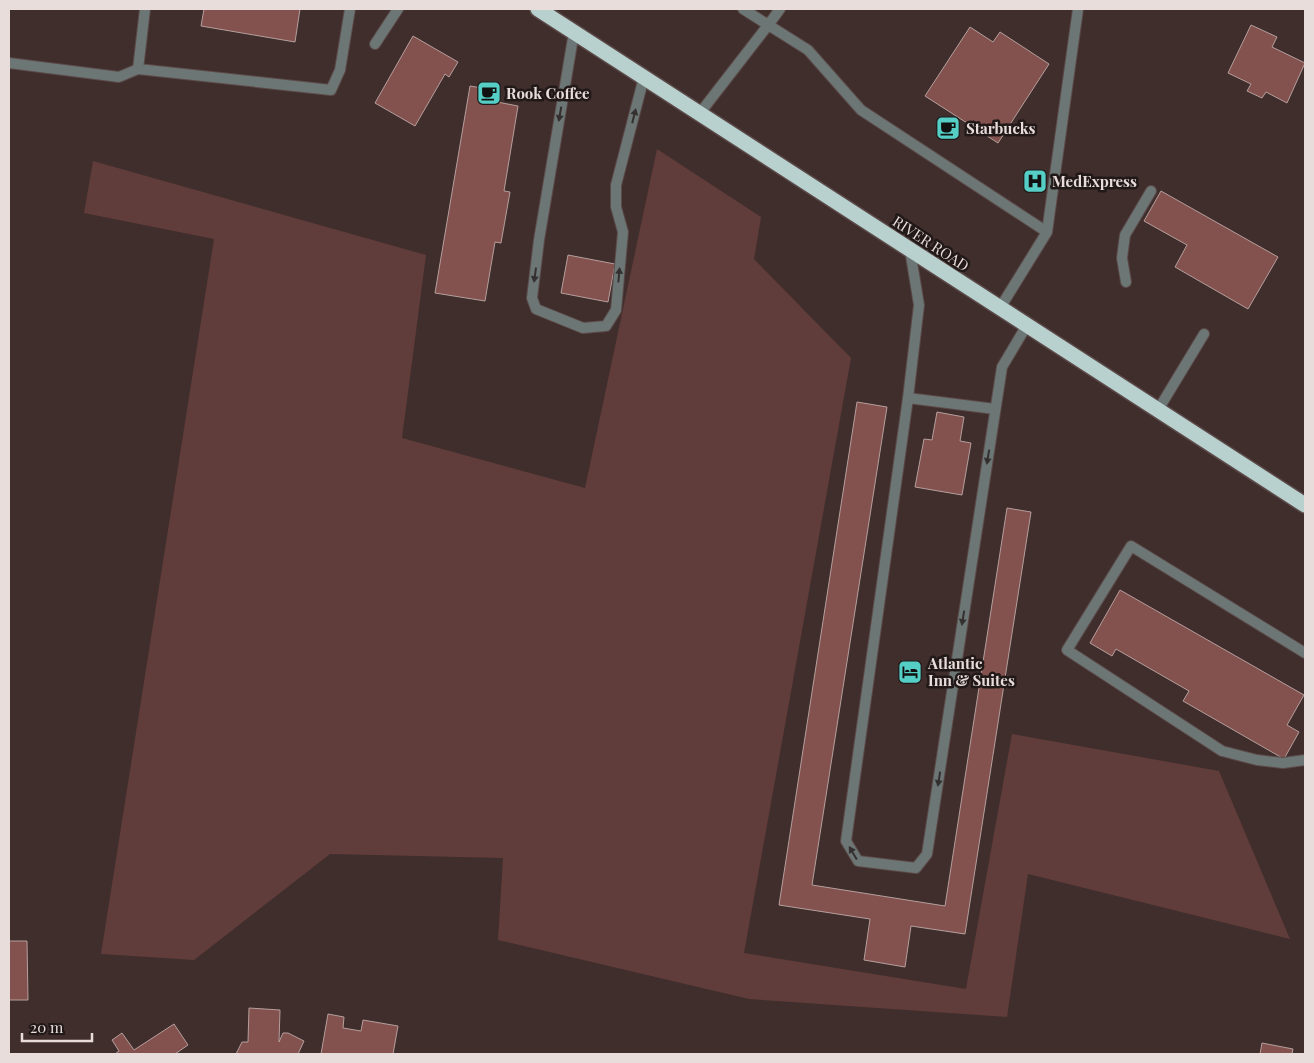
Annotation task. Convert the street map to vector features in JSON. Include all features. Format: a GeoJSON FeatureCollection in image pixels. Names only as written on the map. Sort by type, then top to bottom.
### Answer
{"type":"FeatureCollection","features":[{"type":"Feature","properties":{"kind":"highway","name":"RIVER ROAD"},"geometry":{"type":"LineString","coordinates":[[538,9],[1305,505]]}},
{"type":"Feature","properties":{"kind":"lane"},"geometry":{"type":"LineString","coordinates":[[138,69],[145,9]]}},
{"type":"Feature","properties":{"kind":"lane"},"geometry":{"type":"LineString","coordinates":[[9,63],[118,77],[138,69],[331,90],[340,70],[350,9]]}},
{"type":"Feature","properties":{"kind":"lane"},"geometry":{"type":"LineString","coordinates":[[375,44],[398,9]]}},
{"type":"Feature","properties":{"kind":"lane"},"geometry":{"type":"LineString","coordinates":[[743,9],[770,24],[808,50],[861,110],[1047,232]]}},
{"type":"Feature","properties":{"kind":"lane"},"geometry":{"type":"LineString","coordinates":[[700,114],[780,9]]}},
{"type":"Feature","properties":{"kind":"lane"},"geometry":{"type":"LineString","coordinates":[[1000,308],[1047,232],[1078,9]]}},
{"type":"Feature","properties":{"kind":"lane"},"geometry":{"type":"LineString","coordinates":[[574,32],[532,298],[536,309],[583,328],[606,326],[616,310],[623,232],[616,207],[616,184],[644,77]]}},
{"type":"Feature","properties":{"kind":"lane"},"geometry":{"type":"LineString","coordinates":[[1126,282],[1122,258],[1125,234],[1151,191]]}},
{"type":"Feature","properties":{"kind":"lane"},"geometry":{"type":"LineString","coordinates":[[910,250],[918,305],[908,398],[846,841],[858,860],[916,868],[927,854],[1002,366],[1027,325]]}},
{"type":"Feature","properties":{"kind":"lane"},"geometry":{"type":"LineString","coordinates":[[1158,410],[1204,334]]}},
{"type":"Feature","properties":{"kind":"lane"},"geometry":{"type":"LineString","coordinates":[[908,398],[995,409]]}},
{"type":"Feature","properties":{"kind":"lane"},"geometry":{"type":"LineString","coordinates":[[1305,653],[1131,546],[1067,650],[1222,751],[1257,760],[1283,763],[1305,760]]}},
{"type":"Feature","properties":{"kind":"shaded area"},"geometry":{"type":"Polygon","coordinates":[[[657,149],[761,217],[754,259],[851,358],[744,953],[966,989],[1012,734],[1219,771],[1290,939],[1028,874],[1007,1017],[749,999],[498,940],[503,858],[330,854],[194,960],[101,954],[214,239],[84,213],[93,161],[426,255],[402,438],[585,488],[657,149]]]}},
{"type":"Feature","properties":{"kind":"building"},"geometry":{"type":"Polygon","coordinates":[[[204,9],[300,9],[295,42],[201,26],[204,9]]]}},
{"type":"Feature","properties":{"kind":"building"},"geometry":{"type":"Polygon","coordinates":[[[1251,25],[1277,37],[1272,47],[1305,63],[1287,103],[1266,92],[1262,98],[1247,91],[1251,84],[1228,73],[1251,25]]]}},
{"type":"Feature","properties":{"kind":"building"},"geometry":{"type":"Polygon","coordinates":[[[970,27],[993,42],[1000,32],[1049,64],[998,143],[925,96],[970,27]]]}},
{"type":"Feature","properties":{"kind":"building"},"geometry":{"type":"Polygon","coordinates":[[[413,36],[458,62],[449,77],[445,74],[415,126],[375,103],[413,36]]]}},
{"type":"Feature","properties":{"kind":"building"},"geometry":{"type":"Polygon","coordinates":[[[470,86],[499,91],[497,102],[518,106],[504,191],[510,192],[501,243],[495,242],[485,301],[435,293],[470,86]]]}},
{"type":"Feature","properties":{"kind":"building"},"geometry":{"type":"Polygon","coordinates":[[[1161,191],[1278,257],[1248,309],[1175,267],[1187,245],[1144,221],[1161,191]]]}},
{"type":"Feature","properties":{"kind":"building"},"geometry":{"type":"Polygon","coordinates":[[[568,255],[615,264],[608,302],[561,293],[568,255]]]}},
{"type":"Feature","properties":{"kind":"building"},"geometry":{"type":"Polygon","coordinates":[[[857,402],[887,407],[812,885],[945,906],[1007,508],[1031,512],[965,934],[911,926],[905,967],[864,960],[870,919],[779,905],[857,402]]]}},
{"type":"Feature","properties":{"kind":"building"},"geometry":{"type":"Polygon","coordinates":[[[937,412],[964,417],[960,441],[971,443],[962,495],[915,487],[924,439],[932,440],[937,412]]]}},
{"type":"Feature","properties":{"kind":"building"},"geometry":{"type":"Polygon","coordinates":[[[1120,590],[1304,695],[1287,725],[1299,732],[1284,759],[1183,701],[1189,691],[1116,649],[1112,656],[1090,643],[1120,590]]]}},
{"type":"Feature","properties":{"kind":"building"},"geometry":{"type":"Polygon","coordinates":[[[9,941],[27,941],[28,1000],[9,1000],[9,941]]]}},
{"type":"Feature","properties":{"kind":"building"},"geometry":{"type":"Polygon","coordinates":[[[249,1008],[280,1010],[279,1042],[283,1033],[288,1033],[304,1041],[298,1054],[236,1054],[242,1042],[248,1042],[249,1008]]]}},
{"type":"Feature","properties":{"kind":"building"},"geometry":{"type":"Polygon","coordinates":[[[328,1014],[344,1017],[343,1028],[361,1031],[363,1020],[398,1026],[393,1054],[321,1054],[328,1014]]]}},
{"type":"Feature","properties":{"kind":"building"},"geometry":{"type":"Polygon","coordinates":[[[174,1024],[188,1045],[175,1054],[115,1054],[119,1051],[112,1040],[122,1033],[134,1050],[174,1024]]]}},
{"type":"Feature","properties":{"kind":"building"},"geometry":{"type":"Polygon","coordinates":[[[1262,1043],[1293,1049],[1292,1054],[1260,1054],[1262,1043]]]}},
{"type":"Feature","properties":{"kind":"place","name":"Rook Coffee"},"geometry":{"type":"Point","coordinates":[489,93]}},
{"type":"Feature","properties":{"kind":"place","name":"Starbucks"},"geometry":{"type":"Point","coordinates":[948,128]}},
{"type":"Feature","properties":{"kind":"place","name":"MedExpress"},"geometry":{"type":"Point","coordinates":[1035,181]}},
{"type":"Feature","properties":{"kind":"place","name":"Atlantic Inn & Suites"},"geometry":{"type":"Point","coordinates":[910,672]}}]}
